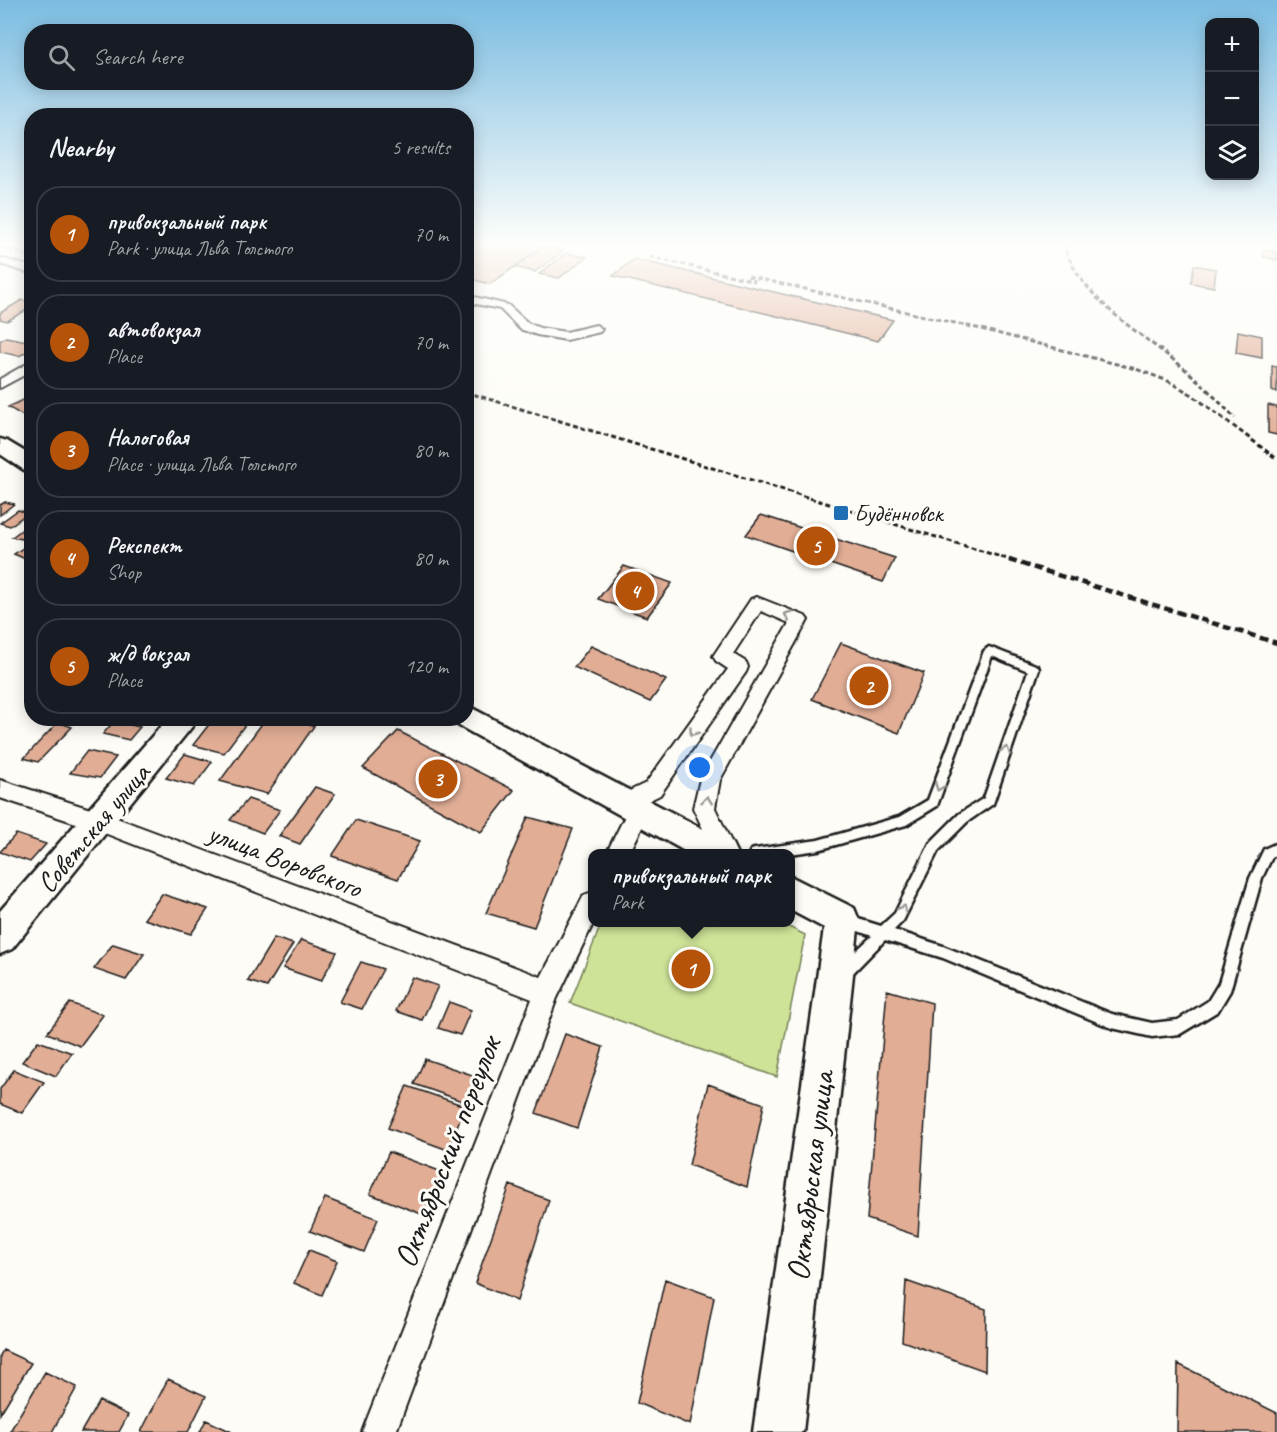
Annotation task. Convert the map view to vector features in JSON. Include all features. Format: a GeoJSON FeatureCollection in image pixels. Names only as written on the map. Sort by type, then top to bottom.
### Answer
{"type":"FeatureCollection","features":[{"type":"Feature","properties":{"kind":"main road"},"geometry":{"type":"LineString","coordinates":[[0,446],[24,460]]}},
{"type":"Feature","properties":{"kind":"main road"},"geometry":{"type":"LineString","coordinates":[[0,463],[24,476]]}},
{"type":"Feature","properties":{"kind":"main road"},"geometry":{"type":"LineString","coordinates":[[474,720],[712,849]]}},
{"type":"Feature","properties":{"kind":"main road","name":"Советская улица"},"geometry":{"type":"LineString","coordinates":[[0,937],[178,726]]}},
{"type":"Feature","properties":{"kind":"main road"},"geometry":{"type":"LineString","coordinates":[[795,895],[842,920]]}},
{"type":"Feature","properties":{"kind":"main road","name":"Октябрьская улица"},"geometry":{"type":"LineString","coordinates":[[778,1432],[842,920]]}},
{"type":"Feature","properties":{"kind":"street"},"geometry":{"type":"LineString","coordinates":[[506,310],[524,326],[537,331],[566,336],[597,329]]}},
{"type":"Feature","properties":{"kind":"street"},"geometry":{"type":"LineString","coordinates":[[0,384],[24,370]]}},
{"type":"Feature","properties":{"kind":"street"},"geometry":{"type":"LineString","coordinates":[[619,849],[633,805],[653,789],[739,667],[722,656],[757,603],[799,620],[710,779],[704,807],[724,849]]}},
{"type":"Feature","properties":{"kind":"street","name":"улица Воровского"},"geometry":{"type":"LineString","coordinates":[[0,789],[98,821],[547,992]]}},
{"type":"Feature","properties":{"kind":"street","name":"Октябрьский переулок"},"geometry":{"type":"LineString","coordinates":[[379,1432],[547,992],[588,911]]}},
{"type":"Feature","properties":{"kind":"lane"},"geometry":{"type":"LineString","coordinates":[[790,849],[818,845],[902,821],[933,803],[989,651],[1034,669],[989,801],[963,818],[934,847],[899,917],[834,981]]}},
{"type":"Feature","properties":{"kind":"lane"},"geometry":{"type":"LineString","coordinates":[[842,920],[943,952],[1112,1021],[1152,1030],[1180,1027],[1213,1006],[1225,986],[1256,878],[1269,853],[1277,848]]}},
{"type":"Feature","properties":{"kind":"green space"},"geometry":{"type":"Polygon","coordinates":[[[600,927],[789,927],[805,935],[777,1077],[570,1003],[600,927]]]}},
{"type":"Feature","properties":{"kind":"building"},"geometry":{"type":"Polygon","coordinates":[[[5,310],[24,310],[7,321],[0,319],[0,313],[5,310]]]}},
{"type":"Feature","properties":{"kind":"building"},"geometry":{"type":"Polygon","coordinates":[[[751,310],[850,310],[893,320],[878,341],[751,310]]]}},
{"type":"Feature","properties":{"kind":"building"},"geometry":{"type":"Polygon","coordinates":[[[1238,331],[1262,336],[1262,358],[1236,353],[1238,331]]]}},
{"type":"Feature","properties":{"kind":"building"},"geometry":{"type":"Polygon","coordinates":[[[6,337],[24,340],[24,353],[19,356],[0,352],[0,341],[6,337]]]}},
{"type":"Feature","properties":{"kind":"building"},"geometry":{"type":"Polygon","coordinates":[[[1272,366],[1277,367],[1277,392],[1272,391],[1272,366]]]}},
{"type":"Feature","properties":{"kind":"building"},"geometry":{"type":"Polygon","coordinates":[[[24,400],[24,417],[8,407],[24,400]]]}},
{"type":"Feature","properties":{"kind":"building"},"geometry":{"type":"Polygon","coordinates":[[[1268,405],[1277,407],[1277,435],[1268,433],[1268,405]]]}},
{"type":"Feature","properties":{"kind":"building"},"geometry":{"type":"Polygon","coordinates":[[[5,502],[14,504],[0,515],[0,505],[5,502]]]}},
{"type":"Feature","properties":{"kind":"building"},"geometry":{"type":"Polygon","coordinates":[[[18,510],[24,512],[24,516],[10,526],[0,523],[18,510]]]}},
{"type":"Feature","properties":{"kind":"building"},"geometry":{"type":"Polygon","coordinates":[[[761,515],[895,558],[883,582],[746,535],[761,515]]]}},
{"type":"Feature","properties":{"kind":"building"},"geometry":{"type":"Polygon","coordinates":[[[24,528],[24,538],[12,537],[24,528]]]}},
{"type":"Feature","properties":{"kind":"building"},"geometry":{"type":"Polygon","coordinates":[[[24,547],[24,557],[14,554],[24,547]]]}},
{"type":"Feature","properties":{"kind":"building"},"geometry":{"type":"Polygon","coordinates":[[[624,566],[672,583],[647,617],[598,599],[624,566]]]}},
{"type":"Feature","properties":{"kind":"building"},"geometry":{"type":"Polygon","coordinates":[[[841,643],[924,673],[899,733],[812,699],[841,643]]]}},
{"type":"Feature","properties":{"kind":"building"},"geometry":{"type":"Polygon","coordinates":[[[591,646],[666,680],[650,702],[574,667],[591,646]]]}},
{"type":"Feature","properties":{"kind":"building"},"geometry":{"type":"Polygon","coordinates":[[[54,726],[72,727],[38,762],[24,758],[54,726]]]}},
{"type":"Feature","properties":{"kind":"building"},"geometry":{"type":"Polygon","coordinates":[[[110,726],[140,727],[129,740],[103,734],[110,726]]]}},
{"type":"Feature","properties":{"kind":"building"},"geometry":{"type":"Polygon","coordinates":[[[208,726],[244,726],[224,753],[193,745],[208,726]]]}},
{"type":"Feature","properties":{"kind":"building"},"geometry":{"type":"Polygon","coordinates":[[[260,726],[314,726],[267,794],[220,781],[260,726]]]}},
{"type":"Feature","properties":{"kind":"building"},"geometry":{"type":"Polygon","coordinates":[[[398,731],[514,790],[481,832],[363,768],[398,731]]]}},
{"type":"Feature","properties":{"kind":"building"},"geometry":{"type":"Polygon","coordinates":[[[87,751],[116,757],[100,778],[70,773],[87,751]]]}},
{"type":"Feature","properties":{"kind":"building"},"geometry":{"type":"Polygon","coordinates":[[[185,754],[212,762],[194,786],[166,778],[185,754]]]}},
{"type":"Feature","properties":{"kind":"building"},"geometry":{"type":"Polygon","coordinates":[[[315,787],[335,794],[300,844],[279,836],[315,787]]]}},
{"type":"Feature","properties":{"kind":"building"},"geometry":{"type":"Polygon","coordinates":[[[248,799],[280,810],[263,833],[230,820],[248,799]]]}},
{"type":"Feature","properties":{"kind":"building"},"geometry":{"type":"Polygon","coordinates":[[[528,817],[573,829],[534,927],[486,913],[528,817]]]}},
{"type":"Feature","properties":{"kind":"building"},"geometry":{"type":"Polygon","coordinates":[[[356,820],[420,841],[398,879],[332,856],[356,820]]]}},
{"type":"Feature","properties":{"kind":"building"},"geometry":{"type":"Polygon","coordinates":[[[16,834],[46,844],[30,862],[0,852],[16,834]]]}},
{"type":"Feature","properties":{"kind":"building"},"geometry":{"type":"Polygon","coordinates":[[[162,894],[208,909],[191,934],[144,919],[162,894]]]}},
{"type":"Feature","properties":{"kind":"building"},"geometry":{"type":"Polygon","coordinates":[[[274,938],[293,944],[267,987],[248,981],[274,938]]]}},
{"type":"Feature","properties":{"kind":"building"},"geometry":{"type":"Polygon","coordinates":[[[301,940],[337,952],[321,981],[283,968],[301,940]]]}},
{"type":"Feature","properties":{"kind":"building"},"geometry":{"type":"Polygon","coordinates":[[[113,944],[144,954],[126,980],[94,969],[113,944]]]}},
{"type":"Feature","properties":{"kind":"building"},"geometry":{"type":"Polygon","coordinates":[[[361,962],[383,969],[362,1009],[340,1002],[361,962]]]}},
{"type":"Feature","properties":{"kind":"building"},"geometry":{"type":"Polygon","coordinates":[[[412,977],[438,986],[422,1020],[396,1011],[412,977]]]}},
{"type":"Feature","properties":{"kind":"building"},"geometry":{"type":"Polygon","coordinates":[[[887,990],[932,1003],[918,1236],[867,1219],[887,990]]]}},
{"type":"Feature","properties":{"kind":"building"},"geometry":{"type":"Polygon","coordinates":[[[449,1002],[471,1010],[460,1035],[438,1028],[449,1002]]]}},
{"type":"Feature","properties":{"kind":"building"},"geometry":{"type":"Polygon","coordinates":[[[70,1003],[103,1015],[80,1046],[47,1033],[70,1003]]]}},
{"type":"Feature","properties":{"kind":"building"},"geometry":{"type":"Polygon","coordinates":[[[565,1034],[603,1047],[577,1128],[536,1113],[565,1034]]]}},
{"type":"Feature","properties":{"kind":"building"},"geometry":{"type":"Polygon","coordinates":[[[38,1041],[72,1053],[56,1076],[22,1062],[38,1041]]]}},
{"type":"Feature","properties":{"kind":"building"},"geometry":{"type":"Polygon","coordinates":[[[425,1059],[478,1077],[468,1103],[414,1084],[425,1059]]]}},
{"type":"Feature","properties":{"kind":"building"},"geometry":{"type":"Polygon","coordinates":[[[14,1070],[44,1082],[22,1113],[0,1104],[0,1089],[14,1070]]]}},
{"type":"Feature","properties":{"kind":"building"},"geometry":{"type":"Polygon","coordinates":[[[708,1084],[764,1104],[747,1187],[689,1165],[708,1084]]]}},
{"type":"Feature","properties":{"kind":"building"},"geometry":{"type":"Polygon","coordinates":[[[407,1086],[465,1106],[448,1150],[388,1128],[407,1086]]]}},
{"type":"Feature","properties":{"kind":"building"},"geometry":{"type":"Polygon","coordinates":[[[389,1152],[442,1172],[424,1215],[370,1194],[389,1152]]]}},
{"type":"Feature","properties":{"kind":"building"},"geometry":{"type":"Polygon","coordinates":[[[510,1185],[549,1200],[517,1301],[475,1283],[510,1185]]]}},
{"type":"Feature","properties":{"kind":"building"},"geometry":{"type":"Polygon","coordinates":[[[325,1198],[378,1219],[364,1252],[310,1231],[325,1198]]]}},
{"type":"Feature","properties":{"kind":"building"},"geometry":{"type":"Polygon","coordinates":[[[309,1250],[337,1261],[322,1295],[294,1283],[309,1250]]]}},
{"type":"Feature","properties":{"kind":"building"},"geometry":{"type":"Polygon","coordinates":[[[665,1279],[714,1297],[690,1425],[637,1403],[665,1279]]]}},
{"type":"Feature","properties":{"kind":"building"},"geometry":{"type":"Polygon","coordinates":[[[906,1281],[986,1309],[985,1371],[902,1341],[906,1281]]]}},
{"type":"Feature","properties":{"kind":"building"},"geometry":{"type":"Polygon","coordinates":[[[3,1350],[31,1363],[0,1414],[0,1356],[3,1350]]]}},
{"type":"Feature","properties":{"kind":"building"},"geometry":{"type":"Polygon","coordinates":[[[1178,1364],[1277,1413],[1277,1432],[1177,1432],[1178,1364]]]}},
{"type":"Feature","properties":{"kind":"building"},"geometry":{"type":"Polygon","coordinates":[[[45,1372],[77,1387],[52,1432],[10,1431],[45,1372]]]}},
{"type":"Feature","properties":{"kind":"building"},"geometry":{"type":"Polygon","coordinates":[[[168,1379],[206,1396],[188,1432],[141,1432],[168,1379]]]}},
{"type":"Feature","properties":{"kind":"building"},"geometry":{"type":"Polygon","coordinates":[[[99,1401],[128,1415],[119,1432],[81,1432],[99,1401]]]}},
{"type":"Feature","properties":{"kind":"building"},"geometry":{"type":"Polygon","coordinates":[[[206,1420],[232,1432],[200,1432],[206,1420]]]}},
{"type":"Feature","properties":{"kind":"railway"},"geometry":{"type":"LineString","coordinates":[[897,310],[1136,369],[1168,381],[1191,394],[1277,459]]}},
{"type":"Feature","properties":{"kind":"railway"},"geometry":{"type":"LineString","coordinates":[[1110,310],[1192,375],[1235,418]]}},
{"type":"Feature","properties":{"kind":"railway"},"geometry":{"type":"LineString","coordinates":[[474,394],[1014,561]]}},
{"type":"Feature","properties":{"kind":"railway"},"geometry":{"type":"LineString","coordinates":[[1009,560],[1277,643]]}},
{"type":"Feature","properties":{"kind":"place","name":"Будённовск"},"geometry":{"type":"Point","coordinates":[841,513]}},
{"type":"Feature","properties":{"kind":"place","name":"ж/д вокзал"},"geometry":{"type":"Point","coordinates":[816,546]}},
{"type":"Feature","properties":{"kind":"place","name":"Рекспект"},"geometry":{"type":"Point","coordinates":[635,591]}},
{"type":"Feature","properties":{"kind":"place","name":"автовокзал"},"geometry":{"type":"Point","coordinates":[869,686]}},
{"type":"Feature","properties":{"kind":"place","name":"Налоговая"},"geometry":{"type":"Point","coordinates":[438,779]}},
{"type":"Feature","properties":{"kind":"place","name":"привокзальный парк"},"geometry":{"type":"Point","coordinates":[691,969]}}]}
